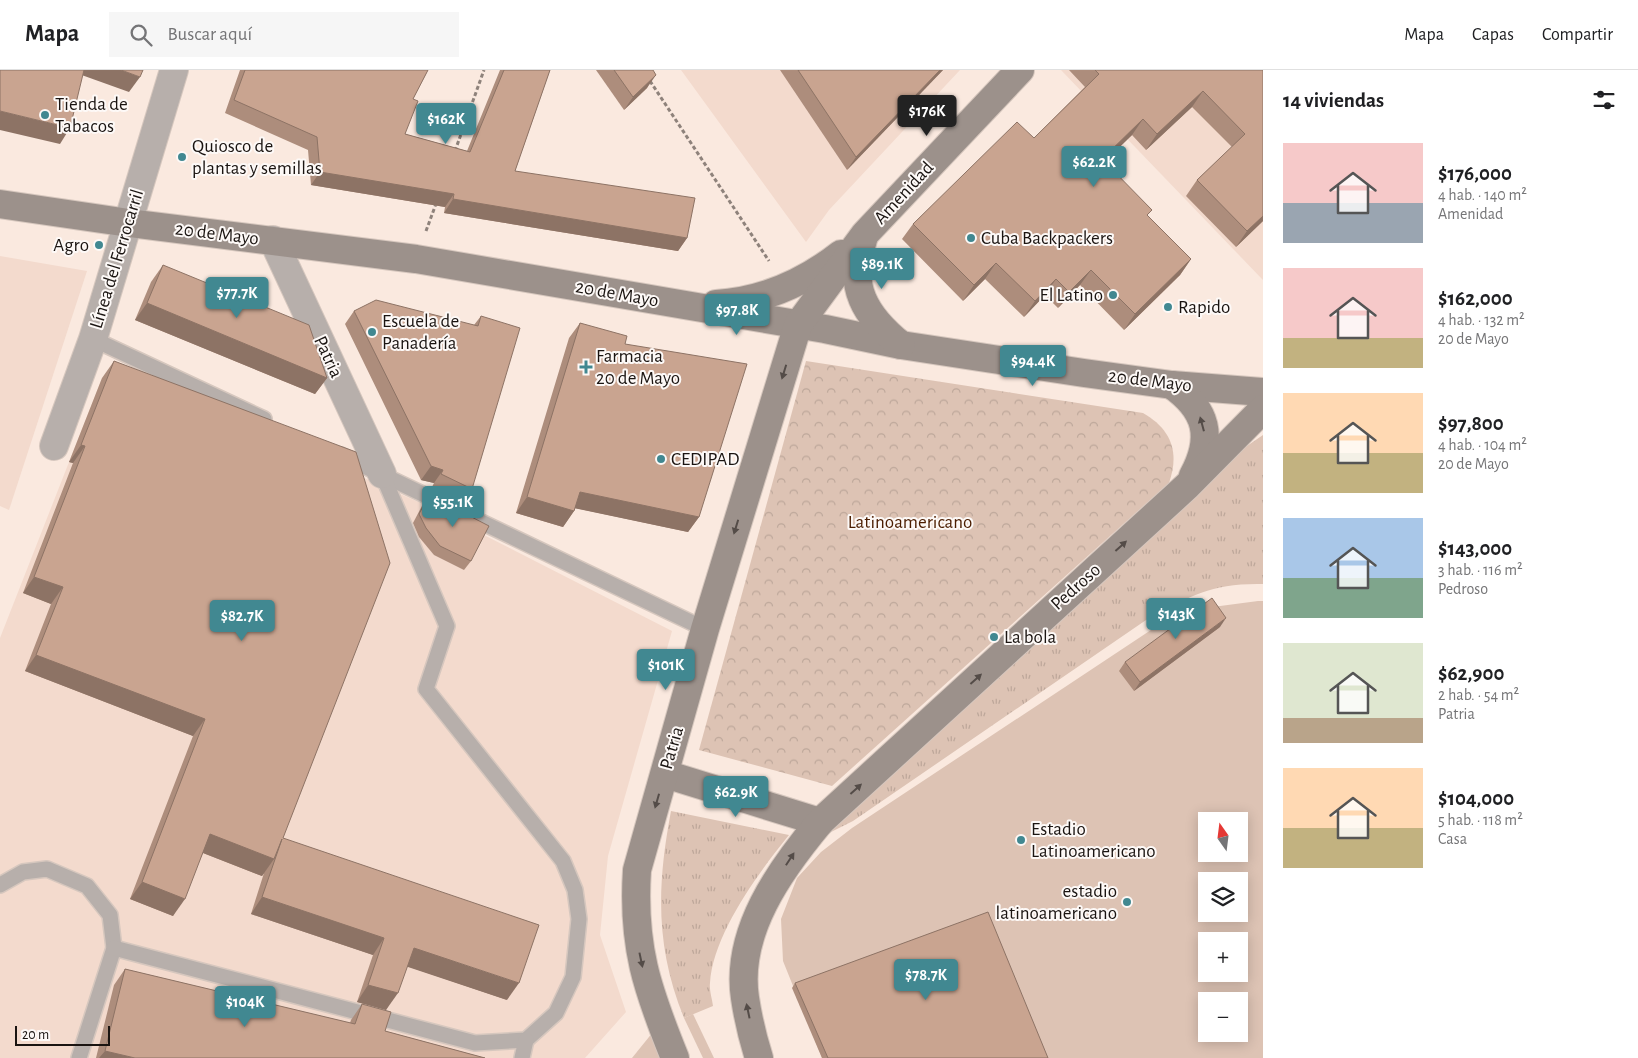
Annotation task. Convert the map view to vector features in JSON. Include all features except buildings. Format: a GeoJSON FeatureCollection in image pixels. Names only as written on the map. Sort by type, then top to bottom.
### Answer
{"type":"FeatureCollection","features":[{"type":"Feature","properties":{"kind":"street","name":"Línea del Ferrocarril"},"geometry":{"type":"LineString","coordinates":[[54,446],[93,340],[174,70]]}},
{"type":"Feature","properties":{"kind":"street","name":"Amenidad"},"geometry":{"type":"LineString","coordinates":[[798,325],[865,234],[1020,70]]}},
{"type":"Feature","properties":{"kind":"street","name":"20 de Mayo"},"geometry":{"type":"LineString","coordinates":[[0,204],[128,224],[273,240],[416,260],[684,305],[901,345],[1172,385],[1263,392]]}},
{"type":"Feature","properties":{"kind":"street"},"geometry":{"type":"LineString","coordinates":[[684,305],[733,302],[787,288],[809,277],[865,234]]}},
{"type":"Feature","properties":{"kind":"street"},"geometry":{"type":"LineString","coordinates":[[865,234],[857,263],[861,296],[868,313],[901,345]]}},
{"type":"Feature","properties":{"kind":"street","name":"Patria"},"geometry":{"type":"LineString","coordinates":[[273,240],[382,474]]}},
{"type":"Feature","properties":{"kind":"street","name":"Patria"},"geometry":{"type":"LineString","coordinates":[[675,1058],[646,980],[638,947],[635,903],[637,870],[705,629],[798,325]]}},
{"type":"Feature","properties":{"kind":"street"},"geometry":{"type":"LineString","coordinates":[[1172,385],[1194,404],[1203,425],[1204,452],[1187,486]]}},
{"type":"Feature","properties":{"kind":"street","name":"Pedroso"},"geometry":{"type":"LineString","coordinates":[[820,822],[1187,486],[1263,409]]}},
{"type":"Feature","properties":{"kind":"street"},"geometry":{"type":"LineString","coordinates":[[664,774],[820,822],[795,852],[779,877],[749,939],[745,966],[745,997],[759,1058]]}},
{"type":"Feature","properties":{"kind":"lane"},"geometry":{"type":"LineString","coordinates":[[93,340],[274,424]]}},
{"type":"Feature","properties":{"kind":"lane"},"geometry":{"type":"LineString","coordinates":[[328,449],[705,629]]}},
{"type":"Feature","properties":{"kind":"lane"},"geometry":{"type":"LineString","coordinates":[[382,474],[447,626],[426,689],[563,861],[576,890],[579,919],[573,977],[556,1013],[526,1040],[522,1058]]}},
{"type":"Feature","properties":{"kind":"lane"},"geometry":{"type":"LineString","coordinates":[[0,885],[23,872],[47,869],[87,886],[110,915],[114,948],[79,1058]]}},
{"type":"Feature","properties":{"kind":"lane"},"geometry":{"type":"LineString","coordinates":[[114,948],[475,1043],[526,1040]]}},
{"type":"Feature","properties":{"kind":"path"},"geometry":{"type":"LineString","coordinates":[[451,160],[484,70]]}},
{"type":"Feature","properties":{"kind":"path"},"geometry":{"type":"LineString","coordinates":[[648,78],[787,288]]}},
{"type":"Feature","properties":{"kind":"path"},"geometry":{"type":"LineString","coordinates":[[416,260],[438,196]]}},
{"type":"Feature","properties":{"kind":"shaded area"},"geometry":{"type":"Polygon","coordinates":[[[681,70],[960,70],[829,210],[806,242],[681,70]]]}},
{"type":"Feature","properties":{"kind":"shaded area"},"geometry":{"type":"Polygon","coordinates":[[[1061,70],[1263,70],[1263,280],[1061,70]]]}},
{"type":"Feature","properties":{"kind":"shaded area"},"geometry":{"type":"Polygon","coordinates":[[[0,256],[87,271],[9,510],[0,506],[0,256]]]}},
{"type":"Feature","properties":{"kind":"shaded area"},"geometry":{"type":"Polygon","coordinates":[[[102,378],[344,469],[423,504],[672,631],[608,856],[600,935],[626,1012],[585,1058],[0,1058],[0,638],[102,378]]]}},
{"type":"Feature","properties":{"kind":"green space","name":"Latinoamericano"},"geometry":{"type":"Polygon","coordinates":[[[806,361],[1143,413],[1153,419],[1166,434],[1171,442],[1174,461],[1169,483],[832,786],[699,750],[806,361]]]}},
{"type":"Feature","properties":{"kind":"green space"},"geometry":{"type":"Polygon","coordinates":[[[1263,435],[1263,584],[1245,584],[1216,588],[1191,597],[1149,618],[853,821],[823,836],[834,818],[1244,448],[1263,435]]]}},
{"type":"Feature","properties":{"kind":"green space","name":"Estadio Latinoamericano"},"geometry":{"type":"Polygon","coordinates":[[[1263,601],[1263,1058],[822,1058],[783,961],[781,919],[797,878],[821,852],[852,828],[1157,626],[1205,608],[1263,601]]]}},
{"type":"Feature","properties":{"kind":"green space"},"geometry":{"type":"Polygon","coordinates":[[[671,811],[789,835],[739,904],[719,944],[710,983],[713,1006],[684,1018],[668,966],[661,916],[663,865],[671,811]]]}},
{"type":"Feature","properties":{"kind":"green space"},"geometry":{"type":"Polygon","coordinates":[[[693,1014],[714,1058],[703,1058],[684,1018],[693,1014]]]}},
{"type":"Feature","properties":{"kind":"green space"},"geometry":{"type":"Polygon","coordinates":[[[653,1032],[665,1058],[632,1058],[653,1032]]]}},
{"type":"Feature","properties":{"kind":"place","name":"Tienda de Tabacos"},"geometry":{"type":"Point","coordinates":[45,115]}},
{"type":"Feature","properties":{"kind":"place","name":"Quiosco de plantas y semillas"},"geometry":{"type":"Point","coordinates":[182,157]}},
{"type":"Feature","properties":{"kind":"place","name":"Cuba Backpackers"},"geometry":{"type":"Point","coordinates":[971,238]}},
{"type":"Feature","properties":{"kind":"place","name":"Agro"},"geometry":{"type":"Point","coordinates":[99,245]}},
{"type":"Feature","properties":{"kind":"place","name":"El Latino"},"geometry":{"type":"Point","coordinates":[1113,295]}},
{"type":"Feature","properties":{"kind":"place","name":"Rapido"},"geometry":{"type":"Point","coordinates":[1168,307]}},
{"type":"Feature","properties":{"kind":"place","name":"Escuela de Panadería"},"geometry":{"type":"Point","coordinates":[372,332]}},
{"type":"Feature","properties":{"kind":"place","name":"Farmacia 20 de Mayo"},"geometry":{"type":"Point","coordinates":[586,367]}},
{"type":"Feature","properties":{"kind":"place","name":"CEDIPAD"},"geometry":{"type":"Point","coordinates":[661,459]}},
{"type":"Feature","properties":{"kind":"place","name":"La bola"},"geometry":{"type":"Point","coordinates":[994,637]}},
{"type":"Feature","properties":{"kind":"place","name":"Estadio Latinoamericano"},"geometry":{"type":"Point","coordinates":[1021,840]}},
{"type":"Feature","properties":{"kind":"place","name":"estadio latinoamericano"},"geometry":{"type":"Point","coordinates":[1127,902]}}]}
